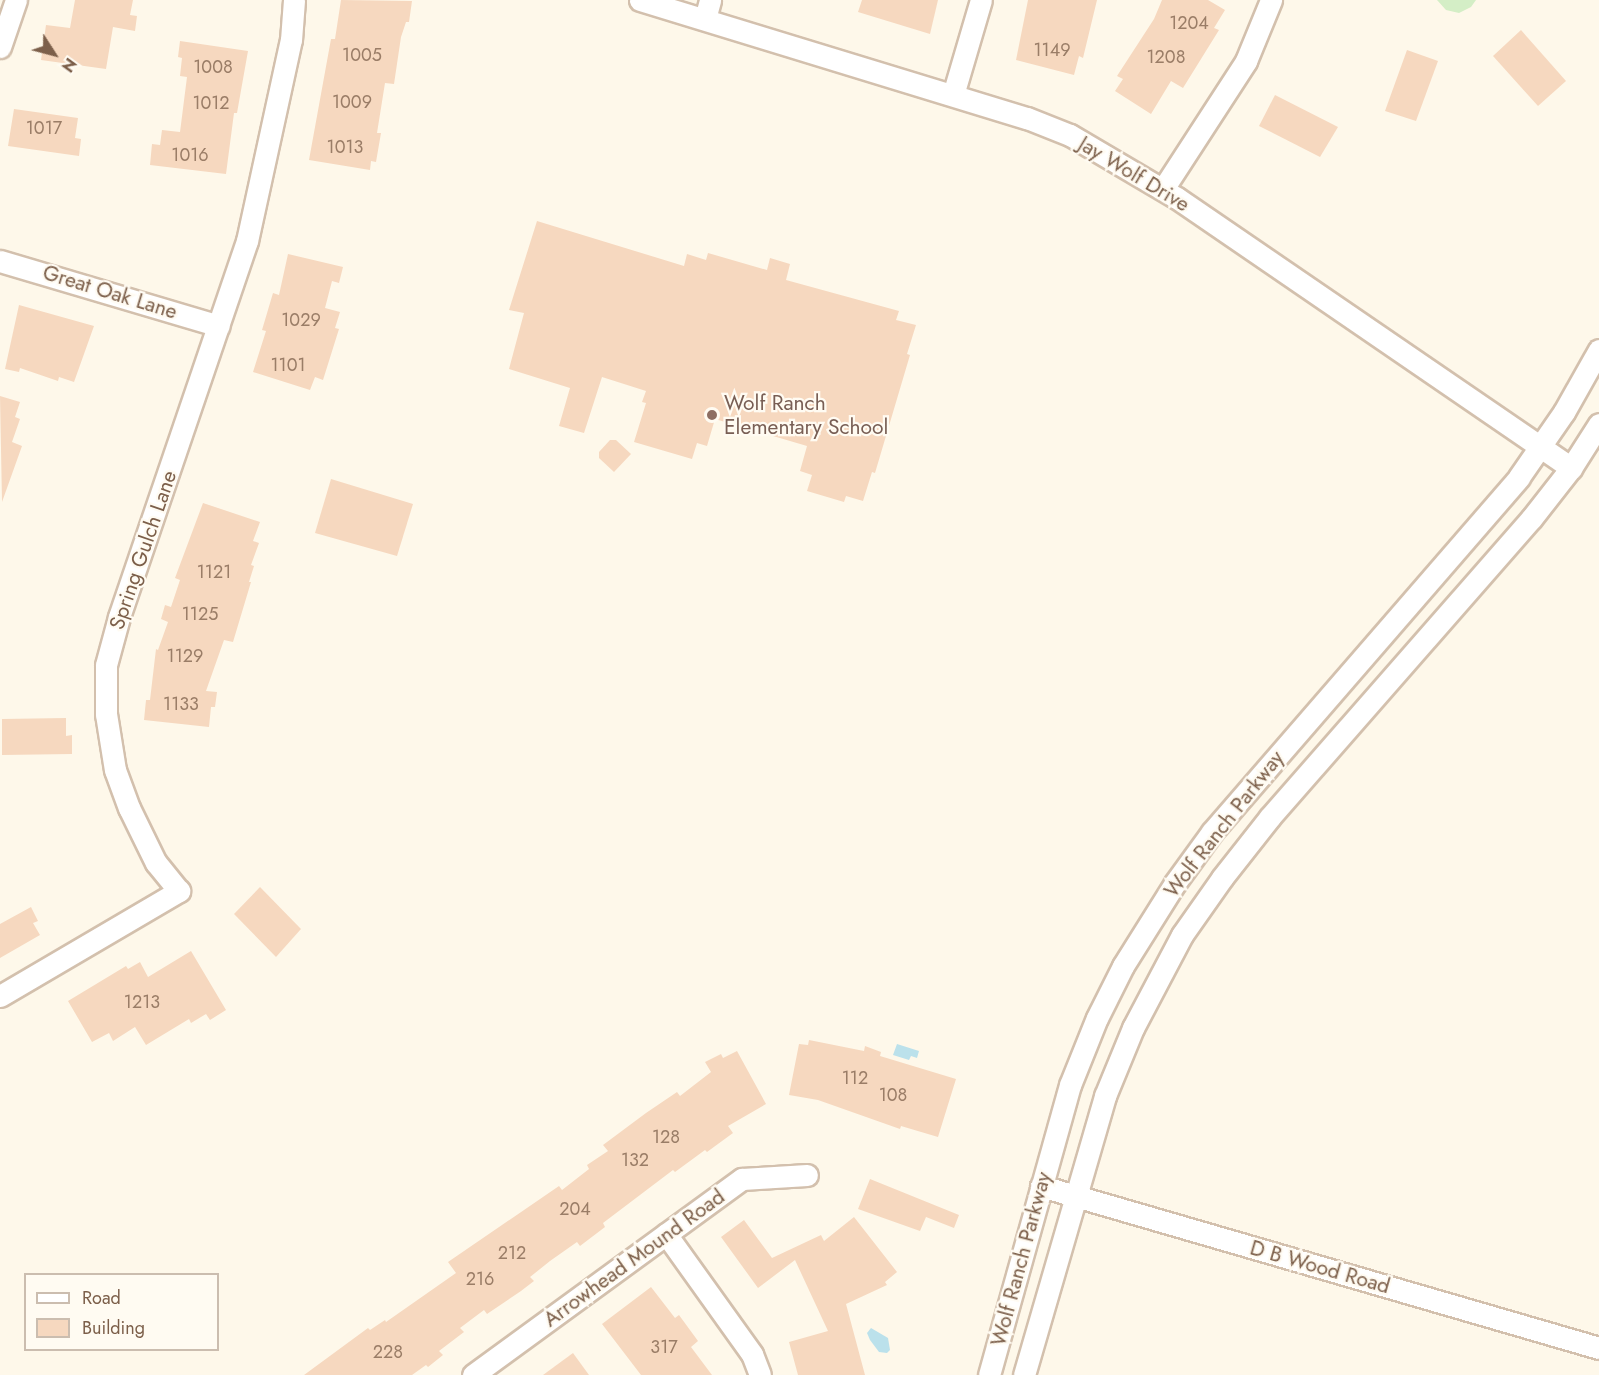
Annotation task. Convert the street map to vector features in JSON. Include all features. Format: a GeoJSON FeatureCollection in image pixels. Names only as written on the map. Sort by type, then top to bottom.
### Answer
{"type":"FeatureCollection","features":[{"type":"Feature","properties":{"kind":"street"},"geometry":{"type":"LineString","coordinates":[[0,47],[16,0]]}},
{"type":"Feature","properties":{"kind":"street","name":"Spring Gulch Lane"},"geometry":{"type":"LineString","coordinates":[[0,996],[179,891],[156,863],[129,808],[115,770],[106,714],[106,665],[119,617],[247,241],[291,40],[294,0]]}},
{"type":"Feature","properties":{"kind":"street","name":"Jay Wolf Drive"},"geometry":{"type":"LineString","coordinates":[[640,0],[708,10],[952,96],[1027,118],[1070,135],[1163,189],[1571,468]]}},
{"type":"Feature","properties":{"kind":"street"},"geometry":{"type":"LineString","coordinates":[[952,96],[981,0]]}},
{"type":"Feature","properties":{"kind":"street"},"geometry":{"type":"LineString","coordinates":[[1163,189],[1246,61],[1271,0]]}},
{"type":"Feature","properties":{"kind":"street","name":"Great Oak Lane"},"geometry":{"type":"LineString","coordinates":[[0,261],[219,326]]}},
{"type":"Feature","properties":{"kind":"street","name":"Wolf Ranch Parkway"},"geometry":{"type":"LineString","coordinates":[[989,1375],[1070,1085],[1097,1018],[1123,966],[1175,883],[1232,807],[1500,502],[1540,447],[1599,350]]}},
{"type":"Feature","properties":{"kind":"street","name":"Wolf Ranch Parkway"},"geometry":{"type":"LineString","coordinates":[[1024,1375],[1074,1196],[1105,1096],[1133,1028],[1164,966],[1202,906],[1270,817],[1510,544],[1571,468],[1599,424]]}},
{"type":"Feature","properties":{"kind":"street","name":"Arrowhead Mound Road"},"geometry":{"type":"LineString","coordinates":[[473,1375],[742,1179],[807,1175]]}},
{"type":"Feature","properties":{"kind":"street","name":"D B Wood Road"},"geometry":{"type":"LineString","coordinates":[[1041,1186],[1599,1348]]}},
{"type":"Feature","properties":{"kind":"street"},"geometry":{"type":"LineString","coordinates":[[666,1234],[752,1354],[760,1375]]}},
{"type":"Feature","properties":{"kind":"green space"},"geometry":{"type":"Polygon","coordinates":[[[1437,0],[1476,0],[1471,7],[1459,13],[1446,10],[1437,0]]]}},
{"type":"Feature","properties":{"kind":"water"},"geometry":{"type":"Polygon","coordinates":[[[897,1044],[919,1051],[917,1058],[911,1056],[909,1060],[893,1055],[897,1044]]]}},
{"type":"Feature","properties":{"kind":"water"},"geometry":{"type":"Polygon","coordinates":[[[871,1328],[888,1338],[890,1350],[887,1353],[879,1352],[870,1340],[867,1333],[871,1328]]]}},
{"type":"Feature","properties":{"kind":"building"},"geometry":{"type":"Polygon","coordinates":[[[75,0],[133,0],[130,15],[137,16],[135,31],[113,27],[106,69],[41,60],[46,25],[70,28],[75,0]]]}},
{"type":"Feature","properties":{"kind":"building"},"geometry":{"type":"Polygon","coordinates":[[[341,0],[412,1],[409,22],[406,22],[401,37],[394,84],[385,83],[377,133],[381,133],[376,162],[371,161],[370,170],[309,160],[331,39],[335,39],[341,0]]]}},
{"type":"Feature","properties":{"kind":"building"},"geometry":{"type":"Polygon","coordinates":[[[862,0],[938,0],[930,34],[858,12],[862,0]]]}},
{"type":"Feature","properties":{"kind":"building"},"geometry":{"type":"Polygon","coordinates":[[[1028,0],[1097,0],[1083,58],[1079,56],[1074,75],[1016,60],[1028,0]]]}},
{"type":"Feature","properties":{"kind":"building"},"geometry":{"type":"Polygon","coordinates":[[[1162,0],[1208,0],[1225,10],[1214,28],[1219,30],[1183,88],[1171,81],[1151,114],[1115,91],[1123,79],[1117,76],[1154,19],[1162,0]]]}},
{"type":"Feature","properties":{"kind":"building"},"geometry":{"type":"Polygon","coordinates":[[[1521,30],[1566,81],[1538,106],[1493,56],[1521,30]]]}},
{"type":"Feature","properties":{"kind":"building"},"geometry":{"type":"Polygon","coordinates":[[[180,41],[248,51],[237,113],[234,113],[226,174],[150,165],[152,144],[160,145],[162,130],[180,132],[187,77],[180,76],[182,58],[178,57],[180,41]]]}},
{"type":"Feature","properties":{"kind":"building"},"geometry":{"type":"Polygon","coordinates":[[[1407,50],[1438,61],[1416,121],[1385,111],[1407,50]]]}},
{"type":"Feature","properties":{"kind":"building"},"geometry":{"type":"Polygon","coordinates":[[[1275,95],[1338,127],[1320,157],[1259,126],[1275,95]]]}},
{"type":"Feature","properties":{"kind":"building"},"geometry":{"type":"Polygon","coordinates":[[[14,109],[78,118],[75,138],[81,139],[79,156],[8,146],[14,109]]]}},
{"type":"Feature","properties":{"kind":"building"},"geometry":{"type":"Polygon","coordinates":[[[537,221],[684,266],[687,254],[706,260],[708,253],[767,270],[770,258],[790,264],[786,280],[899,311],[896,320],[916,325],[907,354],[910,355],[875,473],[872,472],[863,501],[846,496],[844,502],[807,491],[812,475],[800,471],[807,446],[715,419],[707,446],[697,443],[692,459],[634,442],[646,403],[642,402],[646,391],[602,377],[584,433],[559,426],[570,388],[509,369],[524,313],[509,310],[537,221]]]}},
{"type":"Feature","properties":{"kind":"building"},"geometry":{"type":"Polygon","coordinates":[[[288,254],[343,267],[339,283],[332,281],[325,308],[340,312],[335,328],[339,329],[323,380],[315,377],[310,390],[253,372],[266,331],[262,330],[273,293],[279,295],[288,254]]]}},
{"type":"Feature","properties":{"kind":"building"},"geometry":{"type":"Polygon","coordinates":[[[19,305],[94,326],[74,382],[59,377],[58,381],[20,368],[19,372],[5,369],[19,305]]]}},
{"type":"Feature","properties":{"kind":"building"},"geometry":{"type":"Polygon","coordinates":[[[0,396],[20,402],[15,417],[20,419],[12,442],[22,446],[2,502],[0,396]]]}},
{"type":"Feature","properties":{"kind":"building"},"geometry":{"type":"Polygon","coordinates":[[[610,440],[616,440],[631,454],[614,472],[599,458],[599,452],[610,440]]]}},
{"type":"Feature","properties":{"kind":"building"},"geometry":{"type":"Polygon","coordinates":[[[331,479],[413,504],[397,556],[315,533],[331,479]]]}},
{"type":"Feature","properties":{"kind":"building"},"geometry":{"type":"Polygon","coordinates":[[[203,503],[260,522],[253,541],[259,543],[251,565],[254,566],[249,582],[251,582],[233,642],[224,640],[206,691],[217,692],[215,707],[211,707],[209,727],[144,720],[146,700],[150,700],[156,649],[158,650],[168,622],[161,619],[165,605],[171,607],[180,580],[175,578],[203,503]]]}},
{"type":"Feature","properties":{"kind":"building"},"geometry":{"type":"Polygon","coordinates":[[[66,718],[66,736],[72,735],[72,754],[2,755],[2,719],[66,718]]]}},
{"type":"Feature","properties":{"kind":"building"},"geometry":{"type":"Polygon","coordinates":[[[260,887],[301,929],[276,957],[234,914],[260,887]]]}},
{"type":"Feature","properties":{"kind":"building"},"geometry":{"type":"Polygon","coordinates":[[[31,907],[38,921],[33,923],[40,935],[0,958],[0,924],[31,907]]]}},
{"type":"Feature","properties":{"kind":"building"},"geometry":{"type":"Polygon","coordinates":[[[191,951],[226,1010],[210,1020],[206,1014],[191,1023],[189,1019],[146,1045],[135,1027],[113,1041],[109,1033],[92,1042],[68,1001],[126,966],[128,969],[140,962],[148,977],[191,951]]]}},
{"type":"Feature","properties":{"kind":"building"},"geometry":{"type":"Polygon","coordinates":[[[809,1040],[864,1051],[865,1046],[881,1052],[880,1056],[956,1079],[938,1137],[901,1126],[900,1129],[818,1100],[789,1095],[799,1044],[808,1045],[809,1040]]]}},
{"type":"Feature","properties":{"kind":"building"},"geometry":{"type":"Polygon","coordinates":[[[737,1051],[766,1104],[728,1126],[733,1133],[675,1172],[673,1170],[603,1223],[605,1227],[580,1246],[577,1242],[550,1261],[530,1277],[534,1281],[521,1291],[487,1314],[484,1310],[460,1328],[464,1332],[439,1351],[443,1355],[428,1367],[426,1365],[412,1375],[304,1375],[368,1328],[370,1330],[385,1320],[386,1322],[456,1273],[448,1262],[559,1186],[562,1190],[589,1169],[587,1165],[608,1151],[603,1145],[677,1092],[680,1096],[711,1072],[705,1062],[721,1054],[723,1058],[737,1051]]]}},
{"type":"Feature","properties":{"kind":"building"},"geometry":{"type":"Polygon","coordinates":[[[870,1179],[959,1215],[954,1228],[926,1217],[920,1231],[858,1209],[870,1179]]]}},
{"type":"Feature","properties":{"kind":"building"},"geometry":{"type":"Polygon","coordinates":[[[854,1217],[897,1272],[885,1282],[887,1285],[846,1304],[865,1375],[798,1375],[789,1342],[828,1331],[795,1260],[758,1288],[721,1237],[744,1220],[772,1258],[821,1235],[824,1241],[854,1217]]]}},
{"type":"Feature","properties":{"kind":"building"},"geometry":{"type":"Polygon","coordinates":[[[651,1287],[675,1318],[679,1315],[698,1341],[691,1347],[712,1375],[641,1375],[602,1324],[651,1287]]]}},
{"type":"Feature","properties":{"kind":"building"},"geometry":{"type":"Polygon","coordinates":[[[573,1353],[589,1375],[543,1375],[573,1353]]]}},
{"type":"Feature","properties":{"kind":"place","name":"Wolf Ranch Elementary School"},"geometry":{"type":"Point","coordinates":[712,415]}}]}
